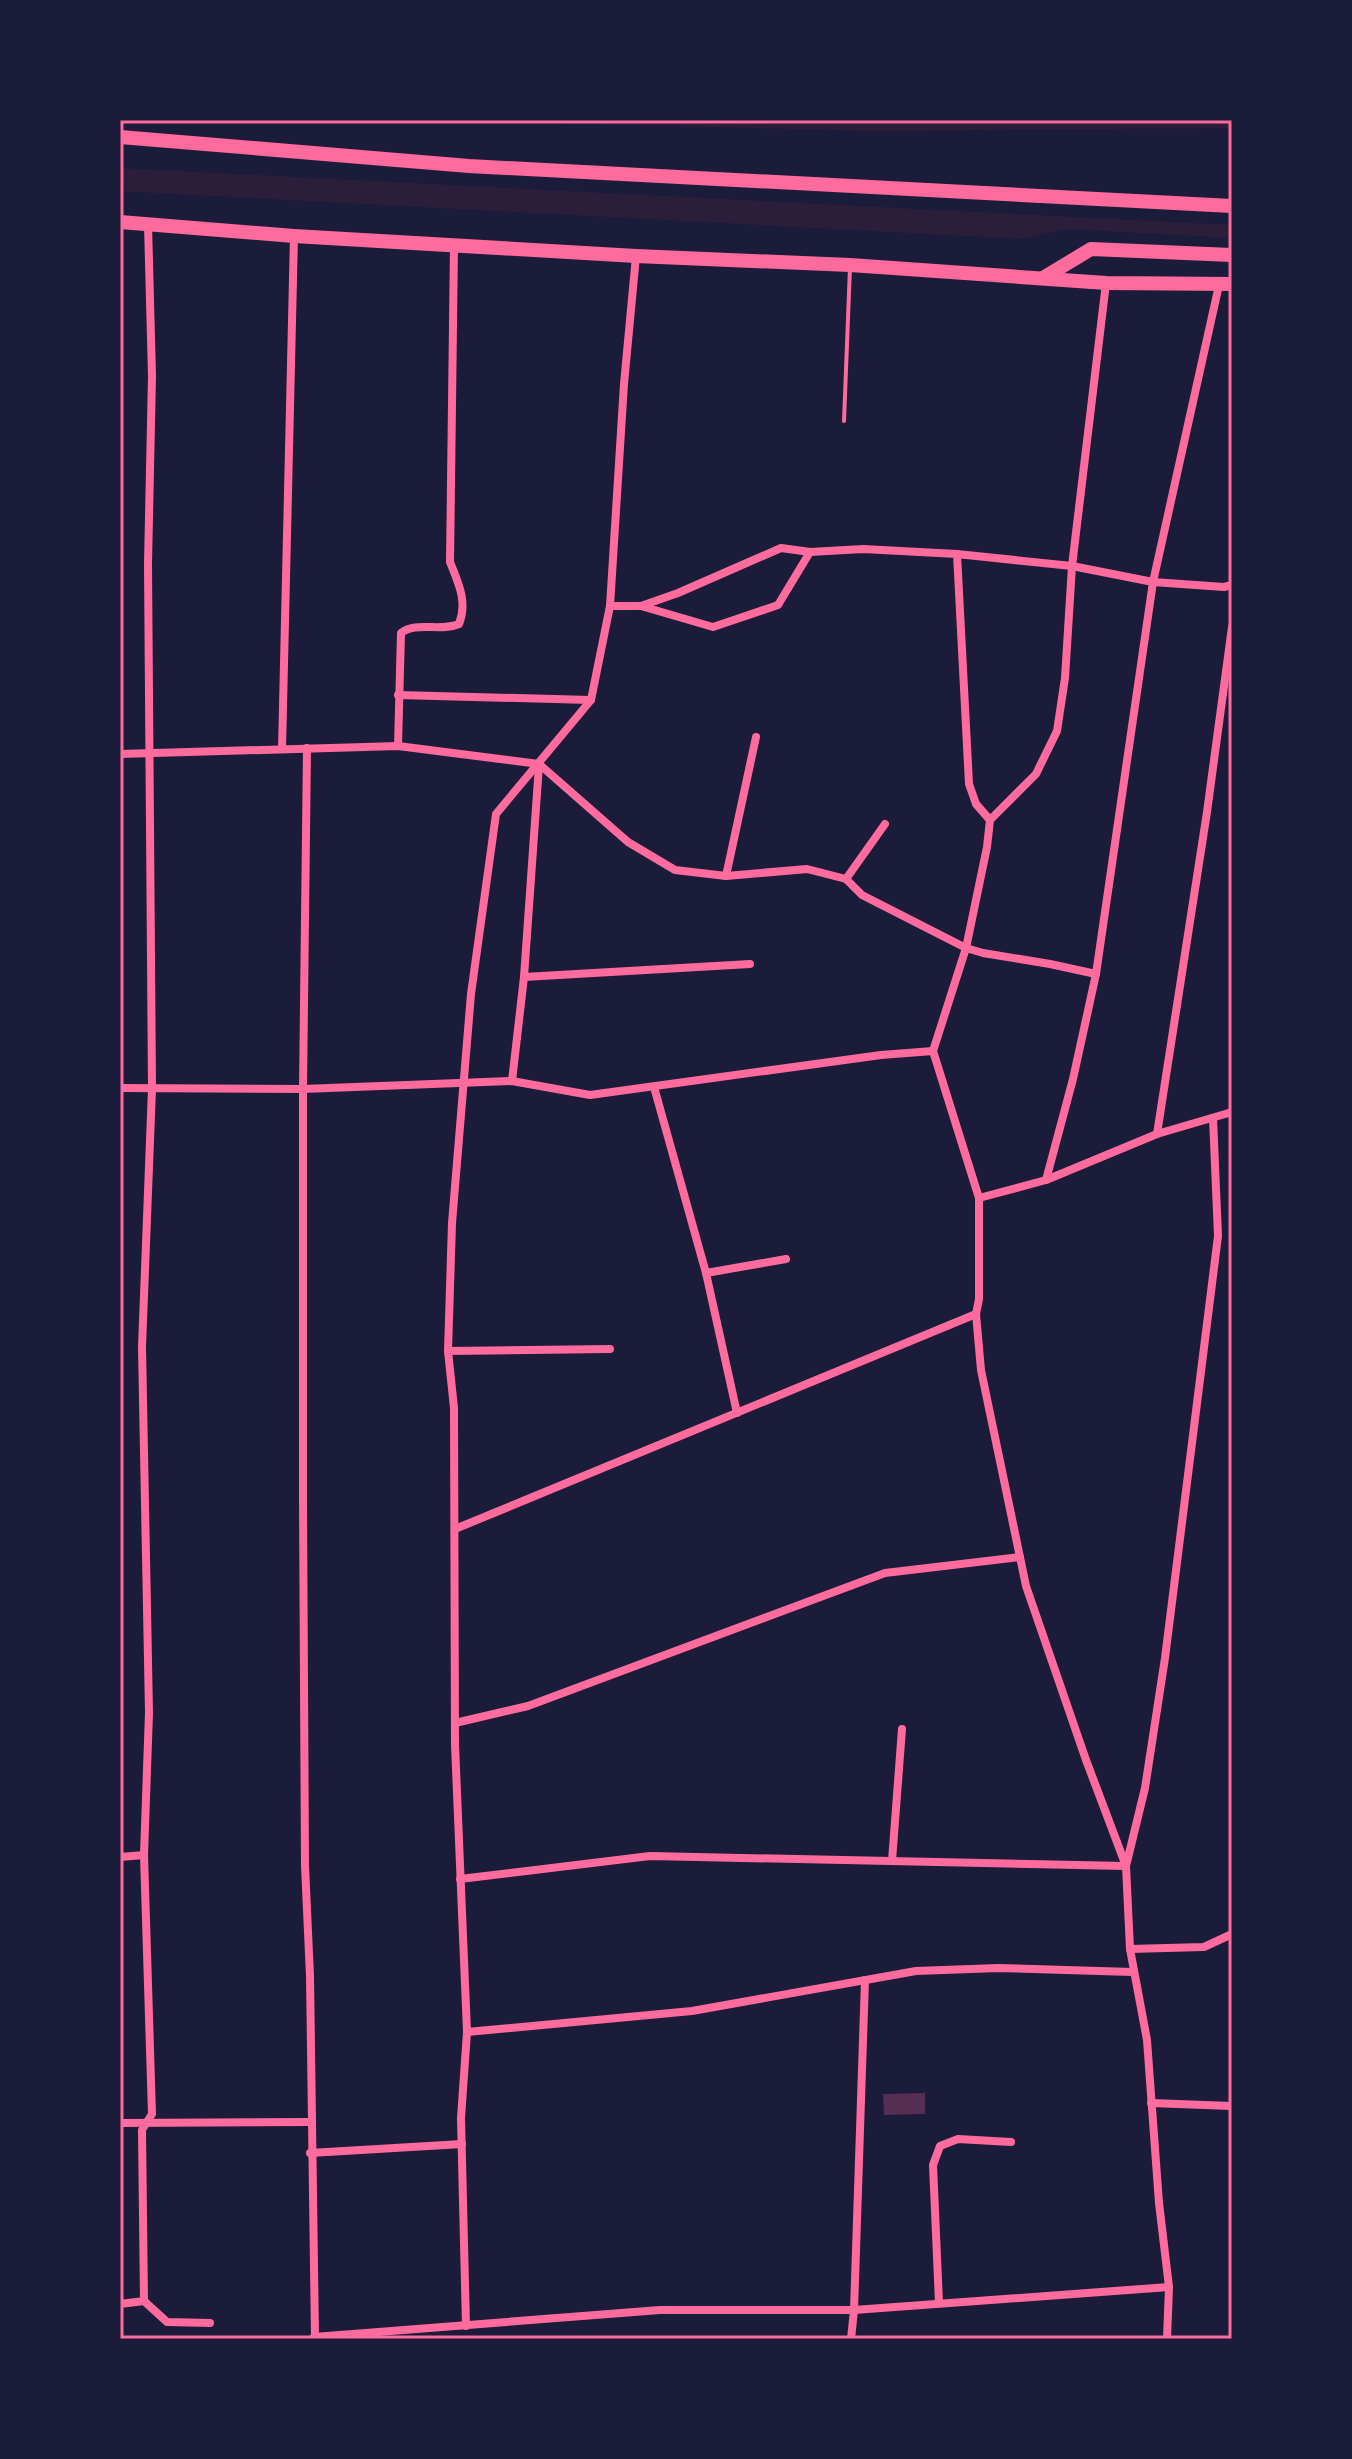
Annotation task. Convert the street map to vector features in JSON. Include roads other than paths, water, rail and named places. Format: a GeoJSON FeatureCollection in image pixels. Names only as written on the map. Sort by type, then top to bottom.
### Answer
{"type":"FeatureCollection","features":[{"type":"Feature","properties":{"kind":"highway"},"geometry":{"type":"LineString","coordinates":[[120,137],[469,166],[1232,206]]}},
{"type":"Feature","properties":{"kind":"highway"},"geometry":{"type":"LineString","coordinates":[[120,222],[294,236],[850,265],[1106,283],[1226,285]]}},
{"type":"Feature","properties":{"kind":"highway"},"geometry":{"type":"LineString","coordinates":[[1042,278],[1091,249],[1232,255]]}},
{"type":"Feature","properties":{"kind":"street"},"geometry":{"type":"LineString","coordinates":[[148,224],[152,376],[148,564],[152,1089],[142,1347],[149,1713],[144,1855],[152,2114],[142,2130],[144,2301],[167,2322],[210,2323]]}},
{"type":"Feature","properties":{"kind":"street"},"geometry":{"type":"LineString","coordinates":[[282,749],[294,236]]}},
{"type":"Feature","properties":{"kind":"street"},"geometry":{"type":"LineString","coordinates":[[398,746],[401,633],[404,629],[449,629],[459,624],[463,614],[460,588],[450,562],[454,245]]}},
{"type":"Feature","properties":{"kind":"street"},"geometry":{"type":"LineString","coordinates":[[466,2326],[462,2144],[467,2032],[455,1723],[454,1408],[448,1351],[452,1223],[471,994],[496,814],[591,700],[610,606],[624,384],[636,256]]}},
{"type":"Feature","properties":{"kind":"street"},"geometry":{"type":"LineString","coordinates":[[1106,283],[1072,566],[1065,678],[1057,731],[1036,774],[990,820],[966,948],[933,1051],[979,1198],[979,1299],[976,1314],[981,1370],[1026,1586],[1126,1866]]}},
{"type":"Feature","properties":{"kind":"street"},"geometry":{"type":"LineString","coordinates":[[1046,1180],[1073,1079],[1096,974],[1153,582],[1226,285]]}},
{"type":"Feature","properties":{"kind":"street"},"geometry":{"type":"LineString","coordinates":[[641,606],[781,548],[810,552],[863,549],[957,554],[1072,566],[1153,582],[1232,585]]}},
{"type":"Feature","properties":{"kind":"street"},"geometry":{"type":"LineString","coordinates":[[610,606],[641,606],[713,627],[778,605],[810,552]]}},
{"type":"Feature","properties":{"kind":"street"},"geometry":{"type":"LineString","coordinates":[[957,554],[969,784],[976,804],[990,820]]}},
{"type":"Feature","properties":{"kind":"street"},"geometry":{"type":"LineString","coordinates":[[1157,1134],[1232,627]]}},
{"type":"Feature","properties":{"kind":"street"},"geometry":{"type":"LineString","coordinates":[[398,695],[591,700]]}},
{"type":"Feature","properties":{"kind":"street"},"geometry":{"type":"LineString","coordinates":[[726,876],[756,737]]}},
{"type":"Feature","properties":{"kind":"street"},"geometry":{"type":"LineString","coordinates":[[120,754],[398,746],[539,764],[591,812],[655,860],[675,870],[726,876],[807,869],[846,879],[862,895],[966,948],[1096,974]]}},
{"type":"Feature","properties":{"kind":"street"},"geometry":{"type":"LineString","coordinates":[[307,748],[303,1089],[305,1850],[310,1976],[314,2338],[660,2310],[854,2310],[1169,2287]]}},
{"type":"Feature","properties":{"kind":"street"},"geometry":{"type":"LineString","coordinates":[[512,1081],[524,977],[539,764]]}},
{"type":"Feature","properties":{"kind":"street"},"geometry":{"type":"LineString","coordinates":[[846,879],[885,824]]}},
{"type":"Feature","properties":{"kind":"street"},"geometry":{"type":"LineString","coordinates":[[524,977],[750,964]]}},
{"type":"Feature","properties":{"kind":"street"},"geometry":{"type":"LineString","coordinates":[[120,1088],[303,1089],[512,1081],[590,1095],[881,1055],[933,1051]]}},
{"type":"Feature","properties":{"kind":"street"},"geometry":{"type":"LineString","coordinates":[[654,1087],[706,1273],[737,1413]]}},
{"type":"Feature","properties":{"kind":"street"},"geometry":{"type":"LineString","coordinates":[[979,1198],[1046,1180],[1157,1134],[1232,1112]]}},
{"type":"Feature","properties":{"kind":"street"},"geometry":{"type":"LineString","coordinates":[[1167,2339],[1169,2287],[1147,2040],[1130,1949],[1126,1866],[1145,1788],[1165,1658],[1218,1236],[1213,1118]]}},
{"type":"Feature","properties":{"kind":"street"},"geometry":{"type":"LineString","coordinates":[[706,1273],[786,1259]]}},
{"type":"Feature","properties":{"kind":"street"},"geometry":{"type":"LineString","coordinates":[[455,1529],[976,1314]]}},
{"type":"Feature","properties":{"kind":"street"},"geometry":{"type":"LineString","coordinates":[[448,1351],[610,1349]]}},
{"type":"Feature","properties":{"kind":"street"},"geometry":{"type":"LineString","coordinates":[[455,1723],[528,1706],[885,1573],[1020,1557]]}},
{"type":"Feature","properties":{"kind":"street"},"geometry":{"type":"LineString","coordinates":[[892,1861],[902,1729]]}},
{"type":"Feature","properties":{"kind":"street"},"geometry":{"type":"LineString","coordinates":[[120,1857],[144,1855]]}},
{"type":"Feature","properties":{"kind":"street"},"geometry":{"type":"LineString","coordinates":[[460,1879],[650,1856],[1126,1866]]}},
{"type":"Feature","properties":{"kind":"street"},"geometry":{"type":"LineString","coordinates":[[1130,1949],[1204,1947],[1232,1934]]}},
{"type":"Feature","properties":{"kind":"street"},"geometry":{"type":"LineString","coordinates":[[467,2032],[692,2011],[779,1998],[916,1971],[998,1968],[1133,1972]]}},
{"type":"Feature","properties":{"kind":"street"},"geometry":{"type":"LineString","coordinates":[[851,2339],[865,1980]]}},
{"type":"Feature","properties":{"kind":"street"},"geometry":{"type":"LineString","coordinates":[[1151,2103],[1232,2106]]}},
{"type":"Feature","properties":{"kind":"street"},"geometry":{"type":"LineString","coordinates":[[120,2123],[310,2122]]}},
{"type":"Feature","properties":{"kind":"street"},"geometry":{"type":"LineString","coordinates":[[939,2303],[933,2165],[940,2146],[958,2139],[1011,2142]]}},
{"type":"Feature","properties":{"kind":"street"},"geometry":{"type":"LineString","coordinates":[[310,2153],[462,2144]]}},
{"type":"Feature","properties":{"kind":"street"},"geometry":{"type":"LineString","coordinates":[[120,2304],[144,2301]]}},
{"type":"Feature","properties":{"kind":"lane"},"geometry":{"type":"LineString","coordinates":[[844,421],[850,265]]}}]}
